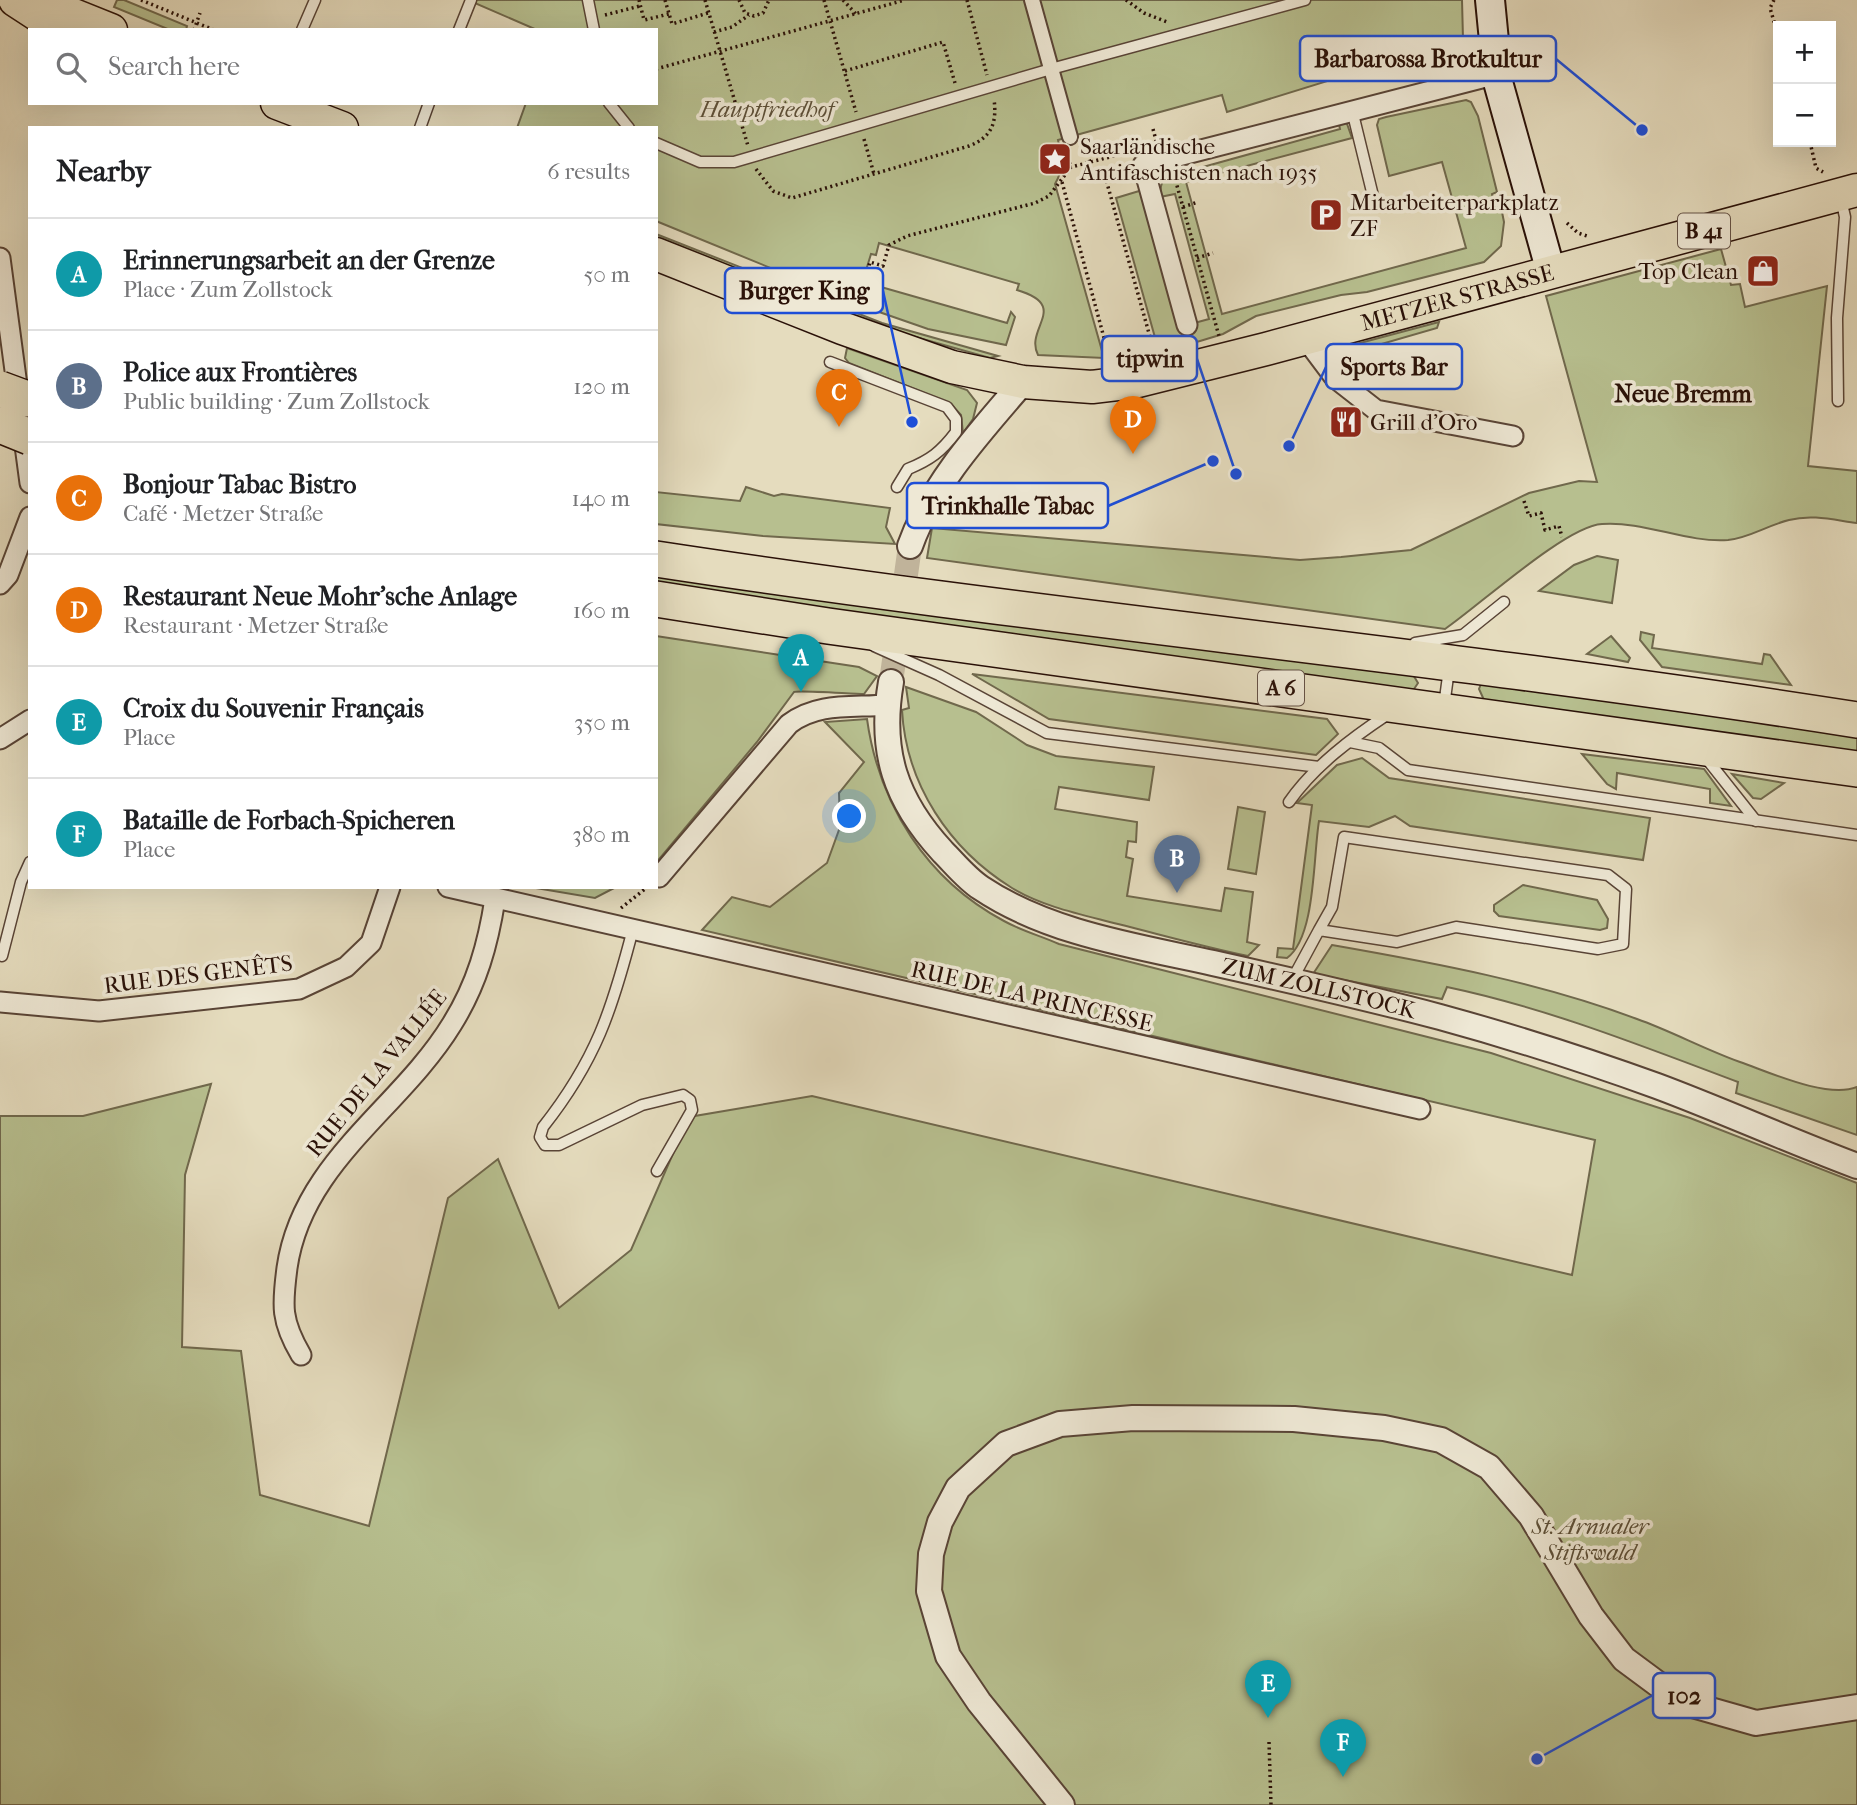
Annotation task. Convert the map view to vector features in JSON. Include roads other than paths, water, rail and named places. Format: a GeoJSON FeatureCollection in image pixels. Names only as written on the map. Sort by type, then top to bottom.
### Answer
{"type":"FeatureCollection","features":[{"type":"Feature","properties":{"kind":"highway"},"geometry":{"type":"LineString","coordinates":[[0,425],[28,436]]}},
{"type":"Feature","properties":{"kind":"highway","name":"A 6"},"geometry":{"type":"LineString","coordinates":[[658,559],[842,587],[1265,639],[1715,698],[1857,720]]}},
{"type":"Feature","properties":{"kind":"highway","name":"A 6"},"geometry":{"type":"LineString","coordinates":[[658,599],[828,626],[1695,744],[1857,769]]}},
{"type":"Feature","properties":{"kind":"main road"},"geometry":{"type":"LineString","coordinates":[[15,0],[58,28]]}},
{"type":"Feature","properties":{"kind":"main road"},"geometry":{"type":"LineString","coordinates":[[48,0],[104,27]]}},
{"type":"Feature","properties":{"kind":"main road"},"geometry":{"type":"LineString","coordinates":[[1490,0],[1497,74],[1551,272]]}},
{"type":"Feature","properties":{"kind":"main road"},"geometry":{"type":"LineString","coordinates":[[282,105],[336,126]]}},
{"type":"Feature","properties":{"kind":"main road","name":"METZER STRASSE"},"geometry":{"type":"LineString","coordinates":[[658,255],[850,318],[952,367],[1023,382],[1078,387],[1116,385],[1551,272],[1840,186]]}},
{"type":"Feature","properties":{"kind":"street"},"geometry":{"type":"LineString","coordinates":[[1032,0],[1051,69],[1076,135]]}},
{"type":"Feature","properties":{"kind":"street"},"geometry":{"type":"LineString","coordinates":[[1187,325],[1143,165],[1497,74]]}},
{"type":"Feature","properties":{"kind":"street"},"geometry":{"type":"LineString","coordinates":[[0,258],[28,468]]}},
{"type":"Feature","properties":{"kind":"street"},"geometry":{"type":"LineString","coordinates":[[1305,338],[1335,378],[1376,410],[1513,436]]}},
{"type":"Feature","properties":{"kind":"street"},"geometry":{"type":"LineString","coordinates":[[910,546],[918,524],[944,480],[1023,382]]}},
{"type":"Feature","properties":{"kind":"street"},"geometry":{"type":"LineString","coordinates":[[0,584],[8,575],[28,522]]}},
{"type":"Feature","properties":{"kind":"street","name":"ZUM ZOLLSTOCK"},"geometry":{"type":"LineString","coordinates":[[659,877],[789,724],[803,714],[820,708],[889,693],[888,750],[894,776],[905,799],[937,845],[979,887],[1016,908],[1066,927],[1437,1016],[1566,1054],[1658,1087],[1857,1166]]}},
{"type":"Feature","properties":{"kind":"street"},"geometry":{"type":"LineString","coordinates":[[0,739],[28,721]]}},
{"type":"Feature","properties":{"kind":"street","name":"RUE DES GENÊTS"},"geometry":{"type":"LineString","coordinates":[[0,1002],[99,1012],[299,989],[346,967],[370,943],[389,889]]}},
{"type":"Feature","properties":{"kind":"street","name":"RUE DE LA PRINCESSE"},"geometry":{"type":"LineString","coordinates":[[457,889],[1420,1109]]}},
{"type":"Feature","properties":{"kind":"street","name":"RUE DE LA VALLÉE"},"geometry":{"type":"LineString","coordinates":[[300,1355],[285,1326],[282,1306],[295,1233],[335,1160],[451,1026],[479,970],[488,944],[495,898]]}},
{"type":"Feature","properties":{"kind":"street"},"geometry":{"type":"LineString","coordinates":[[1062,1805],[979,1702],[948,1656],[929,1591],[930,1553],[940,1522],[958,1488],[1006,1444],[1033,1431],[1060,1424],[1133,1418],[1294,1419],[1384,1428],[1441,1440],[1489,1468],[1531,1516],[1591,1616],[1624,1659],[1682,1702],[1756,1723],[1857,1707]]}},
{"type":"Feature","properties":{"kind":"lane"},"geometry":{"type":"LineString","coordinates":[[303,28],[315,0]]}},
{"type":"Feature","properties":{"kind":"lane"},"geometry":{"type":"LineString","coordinates":[[460,28],[471,0]]}},
{"type":"Feature","properties":{"kind":"lane"},"geometry":{"type":"LineString","coordinates":[[588,0],[593,24]]}},
{"type":"Feature","properties":{"kind":"lane"},"geometry":{"type":"LineString","coordinates":[[658,144],[700,162],[734,162],[752,158],[1051,69],[1305,0]]}},
{"type":"Feature","properties":{"kind":"lane"},"geometry":{"type":"LineString","coordinates":[[421,126],[428,105]]}},
{"type":"Feature","properties":{"kind":"lane"},"geometry":{"type":"LineString","coordinates":[[611,105],[615,114],[627,126]]}},
{"type":"Feature","properties":{"kind":"lane"},"geometry":{"type":"LineString","coordinates":[[1352,110],[1374,200]]}},
{"type":"Feature","properties":{"kind":"lane"},"geometry":{"type":"LineString","coordinates":[[1838,401],[1837,318],[1845,217],[1840,186]]}},
{"type":"Feature","properties":{"kind":"lane"},"geometry":{"type":"LineString","coordinates":[[830,362],[947,407],[953,413],[956,432],[937,456],[908,469],[897,487]]}},
{"type":"Feature","properties":{"kind":"lane"},"geometry":{"type":"LineString","coordinates":[[1410,642],[1463,635],[1504,602]]}},
{"type":"Feature","properties":{"kind":"lane"},"geometry":{"type":"LineString","coordinates":[[828,626],[939,675],[1047,733],[1319,767]]}},
{"type":"Feature","properties":{"kind":"lane"},"geometry":{"type":"LineString","coordinates":[[1265,639],[1370,641]]}},
{"type":"Feature","properties":{"kind":"lane"},"geometry":{"type":"LineString","coordinates":[[1443,710],[1450,664]]}},
{"type":"Feature","properties":{"kind":"lane"},"geometry":{"type":"LineString","coordinates":[[1289,802],[1301,784],[1319,767],[1402,705]]}},
{"type":"Feature","properties":{"kind":"lane"},"geometry":{"type":"LineString","coordinates":[[1350,742],[1379,748],[1408,771],[1857,835]]}},
{"type":"Feature","properties":{"kind":"lane"},"geometry":{"type":"LineString","coordinates":[[1695,744],[1756,821]]}},
{"type":"Feature","properties":{"kind":"lane"},"geometry":{"type":"LineString","coordinates":[[1292,981],[1319,930],[1332,906],[1344,837],[1608,875],[1626,889],[1623,944],[1598,948],[1456,927],[1397,942],[1319,930]]}},
{"type":"Feature","properties":{"kind":"lane"},"geometry":{"type":"LineString","coordinates":[[2,956],[20,882],[28,866]]}},
{"type":"Feature","properties":{"kind":"lane"},"geometry":{"type":"LineString","coordinates":[[633,929],[614,1004],[587,1065],[543,1127],[540,1137],[545,1145],[559,1145],[642,1105],[683,1095],[690,1100],[692,1110],[657,1171]]}},
{"type":"Feature","properties":{"kind":"tunnel"},"geometry":{"type":"LineString","coordinates":[[891,682],[910,546]]}},
{"type":"Feature","properties":{"kind":"place","name":"Barbarossa Brotkultur"},"geometry":{"type":"Point","coordinates":[1642,130]}},
{"type":"Feature","properties":{"kind":"place","name":"Saarländische Antifaschisten nach 1935"},"geometry":{"type":"Point","coordinates":[1055,159]}},
{"type":"Feature","properties":{"kind":"place","name":"Mitarbeiterparkplatz ZF"},"geometry":{"type":"Point","coordinates":[1326,215]}},
{"type":"Feature","properties":{"kind":"place","name":"Top Clean"},"geometry":{"type":"Point","coordinates":[1763,271]}},
{"type":"Feature","properties":{"kind":"place","name":"Burger King"},"geometry":{"type":"Point","coordinates":[912,422]}},
{"type":"Feature","properties":{"kind":"place","name":"Grill d'Oro"},"geometry":{"type":"Point","coordinates":[1346,422]}},
{"type":"Feature","properties":{"kind":"place","name":"Bonjour Tabac Bistro"},"geometry":{"type":"Point","coordinates":[839,427]}},
{"type":"Feature","properties":{"kind":"place","name":"Sports Bar"},"geometry":{"type":"Point","coordinates":[1289,446]}},
{"type":"Feature","properties":{"kind":"place","name":"Restaurant Neue Mohr'sche Anlage"},"geometry":{"type":"Point","coordinates":[1133,454]}},
{"type":"Feature","properties":{"kind":"place","name":"Trinkhalle Tabac"},"geometry":{"type":"Point","coordinates":[1213,461]}},
{"type":"Feature","properties":{"kind":"place","name":"tipwin"},"geometry":{"type":"Point","coordinates":[1236,474]}},
{"type":"Feature","properties":{"kind":"place","name":"Erinnerungsarbeit an der Grenze"},"geometry":{"type":"Point","coordinates":[801,692]}},
{"type":"Feature","properties":{"kind":"place","name":"Police aux Frontières"},"geometry":{"type":"Point","coordinates":[1177,893]}},
{"type":"Feature","properties":{"kind":"place","name":"Croix du Souvenir Français"},"geometry":{"type":"Point","coordinates":[1268,1718]}},
{"type":"Feature","properties":{"kind":"place","name":"102"},"geometry":{"type":"Point","coordinates":[1537,1759]}},
{"type":"Feature","properties":{"kind":"place","name":"Bataille de Forbach-Spicheren"},"geometry":{"type":"Point","coordinates":[1343,1777]}},
{"type":"Feature","properties":{"kind":"district","name":"Neue Bremm"},"geometry":{"type":"Point","coordinates":[1683,394]}},
{"type":"Feature","properties":{"kind":"park label","name":"Hauptfriedhof"},"geometry":{"type":"Point","coordinates":[767,109]}},
{"type":"Feature","properties":{"kind":"park label","name":"St. Arnualer Stiftswald"},"geometry":{"type":"Point","coordinates":[1590,1539]}}]}
